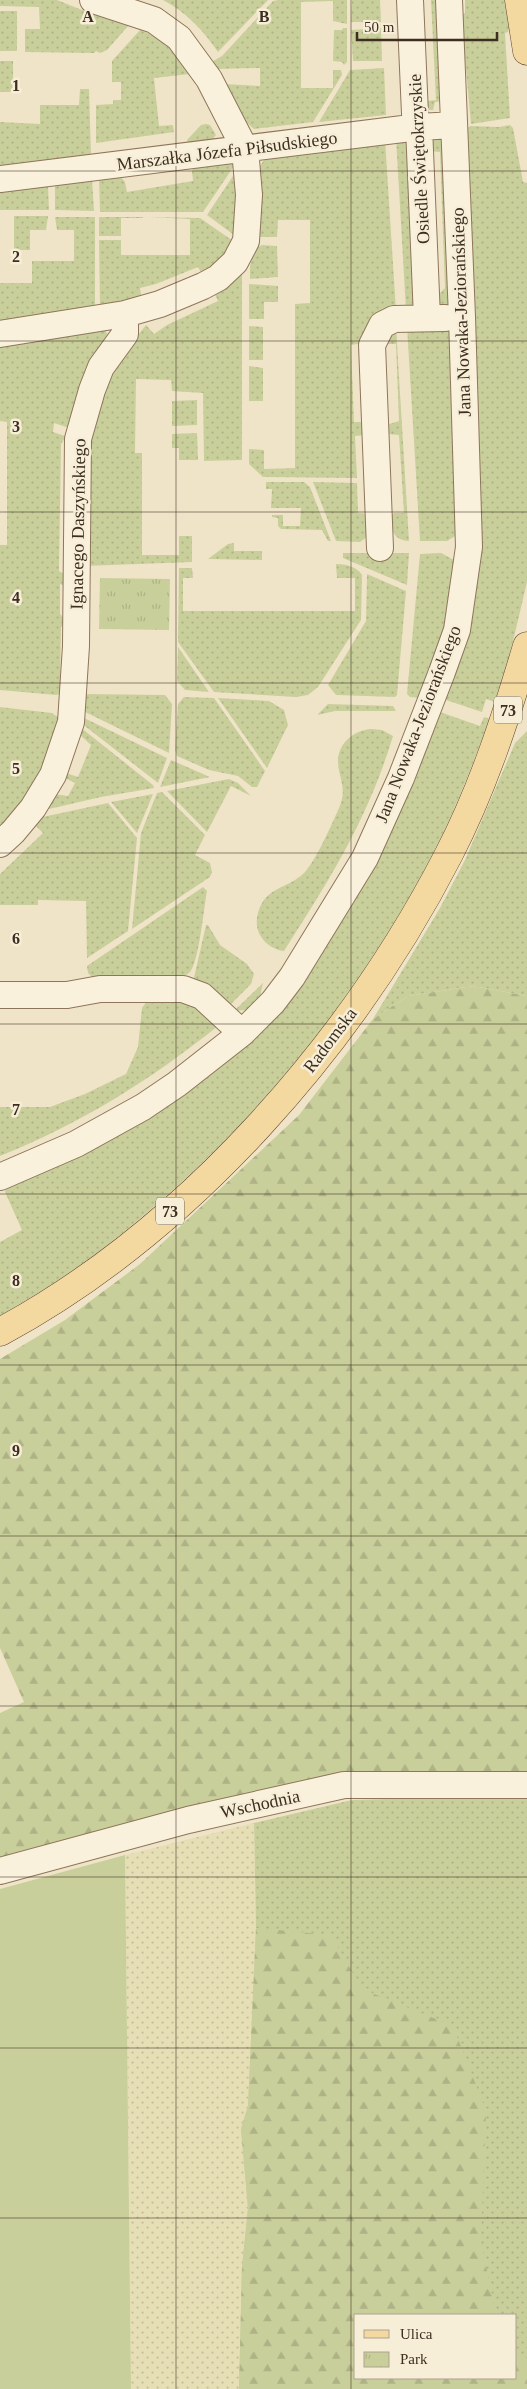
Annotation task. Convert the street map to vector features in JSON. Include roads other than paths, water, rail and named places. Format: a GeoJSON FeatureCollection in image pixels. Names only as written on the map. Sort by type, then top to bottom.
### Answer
{"type":"FeatureCollection","features":[{"type":"Feature","properties":{"kind":"main road"},"geometry":{"type":"LineString","coordinates":[[519,0],[527,51]]}},
{"type":"Feature","properties":{"kind":"main road","name":"Radomska"},"geometry":{"type":"LineString","coordinates":[[0,1332],[82,1279],[153,1226],[189,1195],[258,1125],[325,1048],[384,965],[418,911],[449,854],[486,772],[506,716],[527,646]]}},
{"type":"Feature","properties":{"kind":"street"},"geometry":{"type":"LineString","coordinates":[[0,334],[125,314],[160,304],[218,278],[235,262],[246,241],[249,195],[245,149],[209,79],[179,38],[154,20],[93,0]]}},
{"type":"Feature","properties":{"kind":"street","name":"Osiedle Świętokrzyskie"},"geometry":{"type":"LineString","coordinates":[[410,0],[415,114],[419,127],[427,318]]}},
{"type":"Feature","properties":{"kind":"street","name":"Jana Nowaka-Jeziorańskiego"},"geometry":{"type":"LineString","coordinates":[[0,1177],[76,1144],[130,1115],[177,1084],[242,1033],[273,1002],[292,977],[365,858],[404,768],[457,630],[469,547],[449,0]]}},
{"type":"Feature","properties":{"kind":"street","name":"Marszałka Józefa Piłsudskiego"},"geometry":{"type":"LineString","coordinates":[[0,179],[419,127],[454,125]]}},
{"type":"Feature","properties":{"kind":"street","name":"Ignacego Daszyńskiego"},"geometry":{"type":"LineString","coordinates":[[0,844],[33,808],[53,775],[72,722],[76,646],[78,439],[92,390],[101,367],[125,334],[125,314]]}},
{"type":"Feature","properties":{"kind":"street"},"geometry":{"type":"LineString","coordinates":[[380,548],[372,345],[382,325],[394,319],[462,317]]}},
{"type":"Feature","properties":{"kind":"street"},"geometry":{"type":"LineString","coordinates":[[0,995],[66,995],[100,989],[183,989],[202,996],[242,1033]]}},
{"type":"Feature","properties":{"kind":"street","name":"Wschodnia"},"geometry":{"type":"LineString","coordinates":[[0,1871],[188,1820],[344,1785],[527,1785]]}}]}
